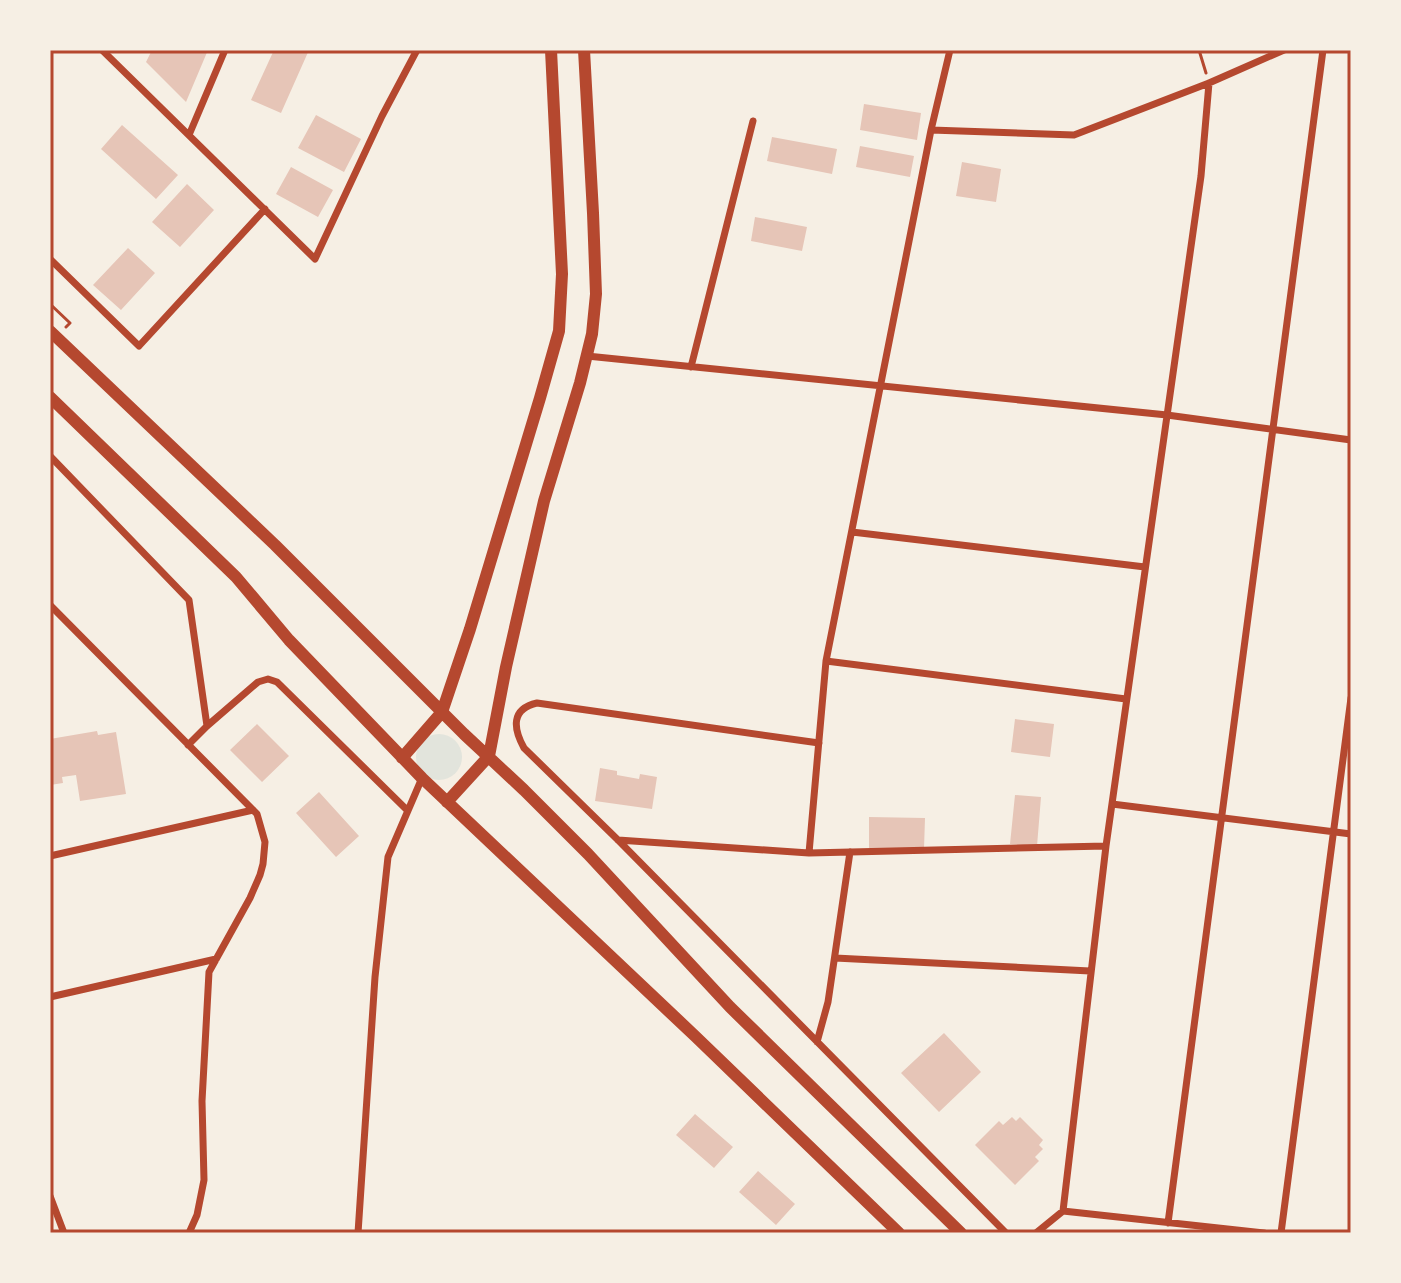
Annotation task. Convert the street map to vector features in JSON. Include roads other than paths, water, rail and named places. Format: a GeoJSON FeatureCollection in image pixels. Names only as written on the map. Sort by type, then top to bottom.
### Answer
{"type":"FeatureCollection","features":[{"type":"Feature","properties":{"kind":"highway"},"geometry":{"type":"LineString","coordinates":[[402,758],[442,712],[470,629],[559,331],[562,274],[551,50]]}},
{"type":"Feature","properties":{"kind":"highway"},"geometry":{"type":"LineString","coordinates":[[447,802],[489,756],[544,501],[592,334],[596,294],[584,50]]}},
{"type":"Feature","properties":{"kind":"highway"},"geometry":{"type":"LineString","coordinates":[[50,331],[275,545],[588,854],[730,1007],[961,1233]]}},
{"type":"Feature","properties":{"kind":"highway"},"geometry":{"type":"LineString","coordinates":[[51,400],[236,577],[289,640],[422,778],[899,1233]]}},
{"type":"Feature","properties":{"kind":"street"},"geometry":{"type":"LineString","coordinates":[[102,50],[315,259],[382,116],[417,50]]}},
{"type":"Feature","properties":{"kind":"street"},"geometry":{"type":"LineString","coordinates":[[189,135],[225,50]]}},
{"type":"Feature","properties":{"kind":"street"},"geometry":{"type":"LineString","coordinates":[[809,853],[826,661],[931,130],[950,50]]}},
{"type":"Feature","properties":{"kind":"street"},"geometry":{"type":"LineString","coordinates":[[931,130],[1074,135],[1209,83],[1284,50]]}},
{"type":"Feature","properties":{"kind":"street"},"geometry":{"type":"LineString","coordinates":[[1168,1223],[1276,430],[1323,50]]}},
{"type":"Feature","properties":{"kind":"street"},"geometry":{"type":"LineString","coordinates":[[1036,1233],[1063,1211],[1106,846],[1201,176],[1209,83]]}},
{"type":"Feature","properties":{"kind":"street"},"geometry":{"type":"LineString","coordinates":[[691,367],[753,121]]}},
{"type":"Feature","properties":{"kind":"street"},"geometry":{"type":"LineString","coordinates":[[50,259],[139,346],[265,209]]}},
{"type":"Feature","properties":{"kind":"street"},"geometry":{"type":"LineString","coordinates":[[587,356],[1167,415],[1351,440]]}},
{"type":"Feature","properties":{"kind":"street"},"geometry":{"type":"LineString","coordinates":[[50,456],[189,600],[207,726]]}},
{"type":"Feature","properties":{"kind":"street"},"geometry":{"type":"LineString","coordinates":[[852,532],[1145,567]]}},
{"type":"Feature","properties":{"kind":"street"},"geometry":{"type":"LineString","coordinates":[[50,605],[257,814],[263,833],[263,864],[250,898],[209,972],[202,1101],[204,1180],[199,1208],[189,1233]]}},
{"type":"Feature","properties":{"kind":"street"},"geometry":{"type":"LineString","coordinates":[[826,661],[1126,699]]}},
{"type":"Feature","properties":{"kind":"street"},"geometry":{"type":"LineString","coordinates":[[188,745],[258,682],[268,679],[277,682],[407,810]]}},
{"type":"Feature","properties":{"kind":"street"},"geometry":{"type":"LineString","coordinates":[[1281,1233],[1351,698]]}},
{"type":"Feature","properties":{"kind":"street"},"geometry":{"type":"LineString","coordinates":[[819,743],[537,703],[519,713],[516,722],[524,748],[1006,1233]]}},
{"type":"Feature","properties":{"kind":"street"},"geometry":{"type":"LineString","coordinates":[[358,1233],[375,977],[388,857],[422,778]]}},
{"type":"Feature","properties":{"kind":"street"},"geometry":{"type":"LineString","coordinates":[[1112,804],[1351,834]]}},
{"type":"Feature","properties":{"kind":"street"},"geometry":{"type":"LineString","coordinates":[[50,856],[253,810]]}},
{"type":"Feature","properties":{"kind":"street"},"geometry":{"type":"LineString","coordinates":[[618,840],[809,853],[1106,846]]}},
{"type":"Feature","properties":{"kind":"street"},"geometry":{"type":"LineString","coordinates":[[817,1042],[828,1002],[850,852]]}},
{"type":"Feature","properties":{"kind":"street"},"geometry":{"type":"LineString","coordinates":[[835,958],[1090,971]]}},
{"type":"Feature","properties":{"kind":"street"},"geometry":{"type":"LineString","coordinates":[[50,997],[216,959]]}},
{"type":"Feature","properties":{"kind":"street"},"geometry":{"type":"LineString","coordinates":[[50,1196],[64,1233]]}},
{"type":"Feature","properties":{"kind":"street"},"geometry":{"type":"LineString","coordinates":[[1063,1211],[1264,1233]]}}]}
